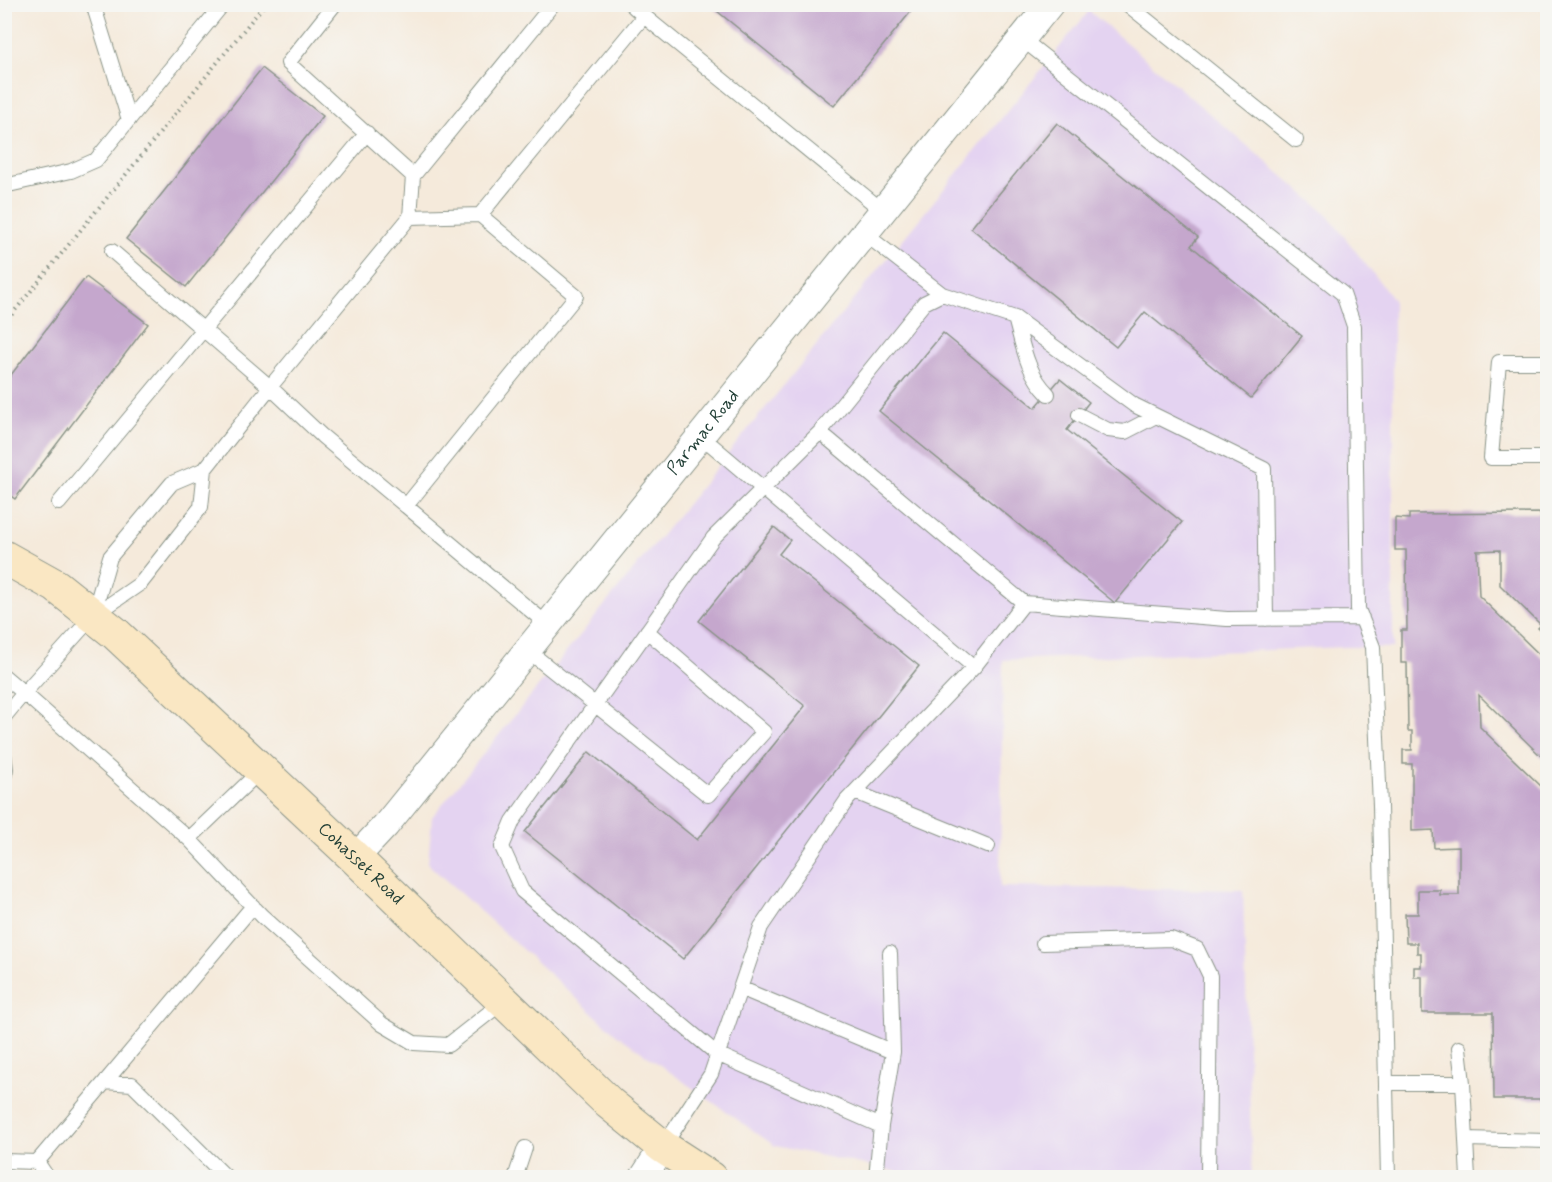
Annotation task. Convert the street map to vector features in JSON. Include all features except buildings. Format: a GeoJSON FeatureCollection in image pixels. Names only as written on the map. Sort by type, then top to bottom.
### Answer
{"type":"FeatureCollection","features":[{"type":"Feature","properties":{"kind":"main road","name":"Cohasset Road"},"geometry":{"type":"LineString","coordinates":[[4,557],[56,586],[115,633],[355,858],[609,1102],[663,1148],[711,1178]]}},
{"type":"Feature","properties":{"kind":"street","name":"Parmac Road"},"geometry":{"type":"LineString","coordinates":[[355,858],[386,825],[1050,4]]}},
{"type":"Feature","properties":{"kind":"street"},"geometry":{"type":"LineString","coordinates":[[643,1178],[663,1148]]}},
{"type":"Feature","properties":{"kind":"lane"},"geometry":{"type":"LineString","coordinates":[[93,4],[129,120]]}},
{"type":"Feature","properties":{"kind":"lane"},"geometry":{"type":"LineString","coordinates":[[4,186],[71,171],[96,160],[223,4]]}},
{"type":"Feature","properties":{"kind":"lane"},"geometry":{"type":"LineString","coordinates":[[334,4],[288,63],[413,176]]}},
{"type":"Feature","properties":{"kind":"lane"},"geometry":{"type":"LineString","coordinates":[[93,615],[110,557],[172,483],[205,469],[410,217],[413,176],[553,4]]}},
{"type":"Feature","properties":{"kind":"lane"},"geometry":{"type":"LineString","coordinates":[[631,4],[883,211]]}},
{"type":"Feature","properties":{"kind":"lane"},"geometry":{"type":"LineString","coordinates":[[1127,4],[1296,140]]}},
{"type":"Feature","properties":{"kind":"lane"},"geometry":{"type":"LineString","coordinates":[[480,215],[644,16]]}},
{"type":"Feature","properties":{"kind":"lane"},"geometry":{"type":"LineString","coordinates":[[1022,39],[1343,294],[1354,326],[1358,609],[1373,647],[1380,806],[1388,1178]]}},
{"type":"Feature","properties":{"kind":"lane"},"geometry":{"type":"LineString","coordinates":[[59,503],[367,133]]}},
{"type":"Feature","properties":{"kind":"lane"},"geometry":{"type":"LineString","coordinates":[[406,506],[576,296],[480,215],[410,217]]}},
{"type":"Feature","properties":{"kind":"lane"},"geometry":{"type":"LineString","coordinates":[[865,234],[942,294],[1016,318],[1134,405],[1264,470],[1266,619]]}},
{"type":"Feature","properties":{"kind":"lane"},"geometry":{"type":"LineString","coordinates":[[112,251],[270,387],[322,436],[548,624]]}},
{"type":"Feature","properties":{"kind":"lane"},"geometry":{"type":"LineString","coordinates":[[881,1126],[717,1054],[522,891],[502,847],[513,821],[713,538],[820,432],[924,303],[942,294]]}},
{"type":"Feature","properties":{"kind":"lane"},"geometry":{"type":"LineString","coordinates":[[1016,318],[1029,368],[1036,382],[1048,394]]}},
{"type":"Feature","properties":{"kind":"lane"},"geometry":{"type":"LineString","coordinates":[[1548,362],[1499,362],[1491,458],[1548,458]]}},
{"type":"Feature","properties":{"kind":"lane"},"geometry":{"type":"LineString","coordinates":[[1079,415],[1108,430],[1125,432],[1156,416]]}},
{"type":"Feature","properties":{"kind":"lane"},"geometry":{"type":"LineString","coordinates":[[820,432],[1024,603],[1227,619],[1362,618]]}},
{"type":"Feature","properties":{"kind":"lane"},"geometry":{"type":"LineString","coordinates":[[701,436],[974,667]]}},
{"type":"Feature","properties":{"kind":"lane"},"geometry":{"type":"LineString","coordinates":[[4,717],[93,615],[141,583],[201,507],[205,469]]}},
{"type":"Feature","properties":{"kind":"lane"},"geometry":{"type":"LineString","coordinates":[[663,1148],[711,1074],[761,927],[847,800],[974,667],[1024,603]]}},
{"type":"Feature","properties":{"kind":"lane"},"geometry":{"type":"LineString","coordinates":[[527,650],[708,795],[764,732],[647,631]]}},
{"type":"Feature","properties":{"kind":"lane"},"geometry":{"type":"LineString","coordinates":[[4,676],[189,839],[253,906],[382,1024],[414,1043],[448,1046],[504,1001]]}},
{"type":"Feature","properties":{"kind":"lane"},"geometry":{"type":"LineString","coordinates":[[4,754],[6,769],[4,777]]}},
{"type":"Feature","properties":{"kind":"lane"},"geometry":{"type":"LineString","coordinates":[[189,839],[261,769]]}},
{"type":"Feature","properties":{"kind":"lane"},"geometry":{"type":"LineString","coordinates":[[855,792],[987,846]]}},
{"type":"Feature","properties":{"kind":"lane"},"geometry":{"type":"LineString","coordinates":[[37,1162],[253,906]]}},
{"type":"Feature","properties":{"kind":"lane"},"geometry":{"type":"LineString","coordinates":[[1043,943],[1171,939],[1197,949],[1210,976],[1208,1178]]}},
{"type":"Feature","properties":{"kind":"lane"},"geometry":{"type":"LineString","coordinates":[[876,1178],[881,1126],[893,1052],[890,953]]}},
{"type":"Feature","properties":{"kind":"lane"},"geometry":{"type":"LineString","coordinates":[[740,988],[893,1052]]}},
{"type":"Feature","properties":{"kind":"lane"},"geometry":{"type":"LineString","coordinates":[[1459,1048],[1468,1178]]}},
{"type":"Feature","properties":{"kind":"lane"},"geometry":{"type":"LineString","coordinates":[[105,1082],[132,1084],[227,1178]]}},
{"type":"Feature","properties":{"kind":"lane"},"geometry":{"type":"LineString","coordinates":[[1386,1083],[1463,1083]]}},
{"type":"Feature","properties":{"kind":"lane"},"geometry":{"type":"LineString","coordinates":[[1466,1140],[1548,1141]]}},
{"type":"Feature","properties":{"kind":"lane"},"geometry":{"type":"LineString","coordinates":[[515,1178],[525,1148]]}},
{"type":"Feature","properties":{"kind":"lane"},"geometry":{"type":"LineString","coordinates":[[4,1161],[37,1162]]}},
{"type":"Feature","properties":{"kind":"lane"},"geometry":{"type":"LineString","coordinates":[[37,1162],[48,1178]]}},
{"type":"Feature","properties":{"kind":"path"},"geometry":{"type":"LineString","coordinates":[[4,324],[265,4]]}},
{"type":"Feature","properties":{"kind":"shaded area"},"geometry":{"type":"Polygon","coordinates":[[[1089,11],[1325,212],[1393,299],[1393,648],[1349,647],[1003,660],[1000,887],[1243,890],[1252,1177],[923,1177],[775,1146],[616,1034],[428,864],[432,817],[1089,11]]]}}]}
